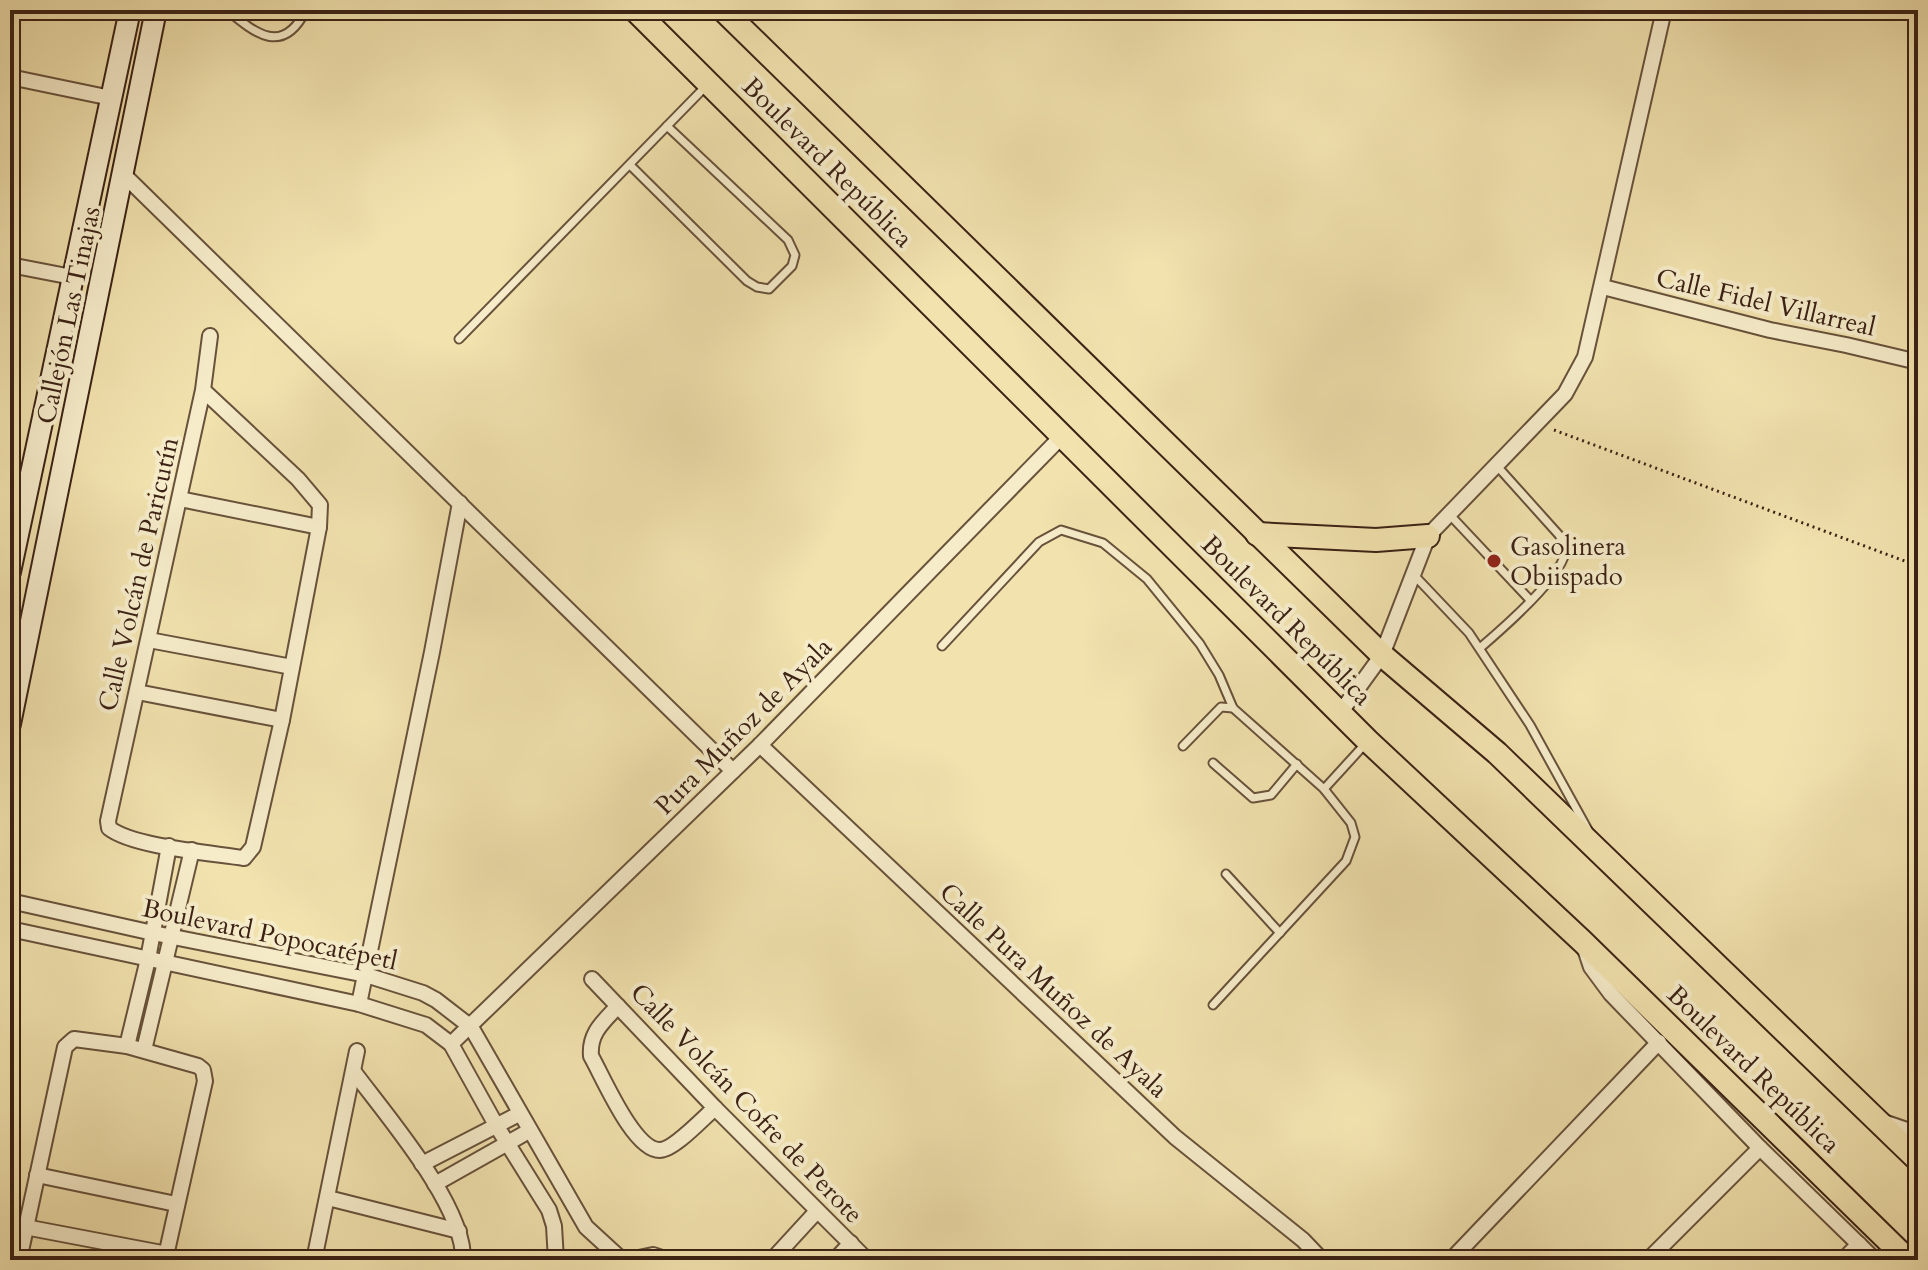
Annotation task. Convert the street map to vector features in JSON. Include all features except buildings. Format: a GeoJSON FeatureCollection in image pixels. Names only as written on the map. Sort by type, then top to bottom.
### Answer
{"type":"FeatureCollection","features":[{"type":"Feature","properties":{"kind":"main road","name":"Callejón Las Tinajas"},"geometry":{"type":"LineString","coordinates":[[10,572],[130,10]]}},
{"type":"Feature","properties":{"kind":"main road","name":"Callejón Las Tinajas"},"geometry":{"type":"LineString","coordinates":[[10,724],[156,10]]}},
{"type":"Feature","properties":{"kind":"main road","name":"Boulevard República"},"geometry":{"type":"LineString","coordinates":[[635,10],[1368,741],[1583,942],[1908,1260]]}},
{"type":"Feature","properties":{"kind":"main road","name":"Boulevard República"},"geometry":{"type":"LineString","coordinates":[[723,10],[1382,655],[1497,753],[1918,1160]]}},
{"type":"Feature","properties":{"kind":"main road"},"geometry":{"type":"LineString","coordinates":[[1257,534],[1376,540],[1428,536]]}},
{"type":"Feature","properties":{"kind":"street"},"geometry":{"type":"LineString","coordinates":[[1340,713],[1382,655],[1428,536],[1565,394],[1585,357],[1664,10]]}},
{"type":"Feature","properties":{"kind":"street"},"geometry":{"type":"LineString","coordinates":[[10,77],[111,98]]}},
{"type":"Feature","properties":{"kind":"street"},"geometry":{"type":"LineString","coordinates":[[124,175],[733,771]]}},
{"type":"Feature","properties":{"kind":"street"},"geometry":{"type":"LineString","coordinates":[[10,265],[72,277]]}},
{"type":"Feature","properties":{"kind":"street","name":"Calle Fidel Villarreal"},"geometry":{"type":"LineString","coordinates":[[1603,287],[1770,330],[1918,362]]}},
{"type":"Feature","properties":{"kind":"street","name":"Calle Volcán de Paricutín"},"geometry":{"type":"LineString","coordinates":[[169,846],[115,832],[109,828],[108,821],[203,390],[210,336]]}},
{"type":"Feature","properties":{"kind":"street"},"geometry":{"type":"LineString","coordinates":[[127,1046],[148,959],[169,846],[244,858],[253,847],[282,720],[319,527],[320,505],[298,479],[203,390]]}},
{"type":"Feature","properties":{"kind":"street","name":"Pura Muñoz de Ayala"},"geometry":{"type":"LineString","coordinates":[[451,1044],[760,745],[1063,435]]}},
{"type":"Feature","properties":{"kind":"street"},"geometry":{"type":"LineString","coordinates":[[180,499],[319,527]]}},
{"type":"Feature","properties":{"kind":"street"},"geometry":{"type":"LineString","coordinates":[[359,1004],[460,503]]}},
{"type":"Feature","properties":{"kind":"street"},"geometry":{"type":"LineString","coordinates":[[149,640],[292,667]]}},
{"type":"Feature","properties":{"kind":"street"},"geometry":{"type":"LineString","coordinates":[[137,692],[282,720]]}},
{"type":"Feature","properties":{"kind":"street","name":"Calle Pura Muñoz de Ayala"},"geometry":{"type":"LineString","coordinates":[[760,745],[1175,1137],[1303,1240],[1322,1260]]}},
{"type":"Feature","properties":{"kind":"street"},"geometry":{"type":"LineString","coordinates":[[144,1050],[192,850]]}},
{"type":"Feature","properties":{"kind":"street","name":"Boulevard Popocatépetl"},"geometry":{"type":"LineString","coordinates":[[10,901],[366,975],[423,993],[471,1027],[586,1227],[622,1260]]}},
{"type":"Feature","properties":{"kind":"street","name":"Boulevard Popocatépetl"},"geometry":{"type":"LineString","coordinates":[[10,929],[359,1004],[426,1025],[451,1044],[496,1125],[549,1210],[554,1226],[556,1260]]}},
{"type":"Feature","properties":{"kind":"street"},"geometry":{"type":"LineString","coordinates":[[1583,942],[1598,978],[1760,1148],[1875,1260]]}},
{"type":"Feature","properties":{"kind":"street","name":"Calle Volcán Cofre de Perote"},"geometry":{"type":"LineString","coordinates":[[592,979],[867,1260]]}},
{"type":"Feature","properties":{"kind":"street"},"geometry":{"type":"LineString","coordinates":[[618,1006],[594,1032],[591,1056],[634,1134],[646,1145],[659,1150],[670,1147],[715,1108]]}},
{"type":"Feature","properties":{"kind":"street"},"geometry":{"type":"LineString","coordinates":[[19,1260],[25,1227],[65,1047],[74,1039],[127,1046],[203,1070],[205,1081],[166,1257],[25,1227]]}},
{"type":"Feature","properties":{"kind":"street"},"geometry":{"type":"LineString","coordinates":[[1451,1260],[1659,1042]]}},
{"type":"Feature","properties":{"kind":"street"},"geometry":{"type":"LineString","coordinates":[[314,1260],[357,1051]]}},
{"type":"Feature","properties":{"kind":"street"},"geometry":{"type":"LineString","coordinates":[[354,1072],[435,1184],[459,1231],[463,1260]]}},
{"type":"Feature","properties":{"kind":"street"},"geometry":{"type":"LineString","coordinates":[[422,1164],[519,1114]]}},
{"type":"Feature","properties":{"kind":"street"},"geometry":{"type":"LineString","coordinates":[[1882,1123],[1918,1136]]}},
{"type":"Feature","properties":{"kind":"street"},"geometry":{"type":"LineString","coordinates":[[435,1184],[529,1131]]}},
{"type":"Feature","properties":{"kind":"street"},"geometry":{"type":"LineString","coordinates":[[1648,1260],[1760,1148]]}},
{"type":"Feature","properties":{"kind":"street"},"geometry":{"type":"LineString","coordinates":[[37,1175],[176,1204]]}},
{"type":"Feature","properties":{"kind":"street"},"geometry":{"type":"LineString","coordinates":[[328,1198],[459,1231]]}},
{"type":"Feature","properties":{"kind":"street"},"geometry":{"type":"LineString","coordinates":[[772,1260],[817,1211]]}},
{"type":"Feature","properties":{"kind":"street"},"geometry":{"type":"LineString","coordinates":[[835,1260],[851,1243]]}},
{"type":"Feature","properties":{"kind":"street"},"geometry":{"type":"LineString","coordinates":[[1843,1260],[1859,1244]]}},
{"type":"Feature","properties":{"kind":"street"},"geometry":{"type":"LineString","coordinates":[[629,1260],[653,1255],[668,1260]]}},
{"type":"Feature","properties":{"kind":"lane"},"geometry":{"type":"LineString","coordinates":[[227,10],[253,32],[270,38],[283,35],[300,21],[306,10]]}},
{"type":"Feature","properties":{"kind":"lane"},"geometry":{"type":"LineString","coordinates":[[459,339],[708,83]]}},
{"type":"Feature","properties":{"kind":"lane"},"geometry":{"type":"LineString","coordinates":[[630,165],[747,281],[769,289],[792,266],[795,255],[788,240],[667,126]]}},
{"type":"Feature","properties":{"kind":"lane"},"geometry":{"type":"LineString","coordinates":[[1480,648],[1530,600],[1558,569],[1565,555],[1565,545],[1497,466]]}},
{"type":"Feature","properties":{"kind":"lane"},"geometry":{"type":"LineString","coordinates":[[1449,514],[1530,600]]}},
{"type":"Feature","properties":{"kind":"lane"},"geometry":{"type":"LineString","coordinates":[[942,646],[1039,542],[1061,530],[1103,543],[1147,579],[1200,644],[1219,675],[1233,708],[1324,789],[1351,823],[1355,837],[1353,849],[1335,875],[1213,1005]]}},
{"type":"Feature","properties":{"kind":"lane"},"geometry":{"type":"LineString","coordinates":[[1414,575],[1480,648],[1530,725],[1601,854]]}},
{"type":"Feature","properties":{"kind":"lane"},"geometry":{"type":"LineString","coordinates":[[1183,746],[1221,707],[1233,708]]}},
{"type":"Feature","properties":{"kind":"lane"},"geometry":{"type":"LineString","coordinates":[[1324,789],[1368,741]]}},
{"type":"Feature","properties":{"kind":"lane"},"geometry":{"type":"LineString","coordinates":[[1213,763],[1253,798],[1271,795],[1297,764]]}},
{"type":"Feature","properties":{"kind":"lane"},"geometry":{"type":"LineString","coordinates":[[1226,874],[1280,933]]}},
{"type":"Feature","properties":{"kind":"path"},"geometry":{"type":"LineString","coordinates":[[1538,424],[1918,566]]}},
{"type":"Feature","properties":{"kind":"place","name":"Gasolinera Obiispado"},"geometry":{"type":"Point","coordinates":[1494,561]}}]}
